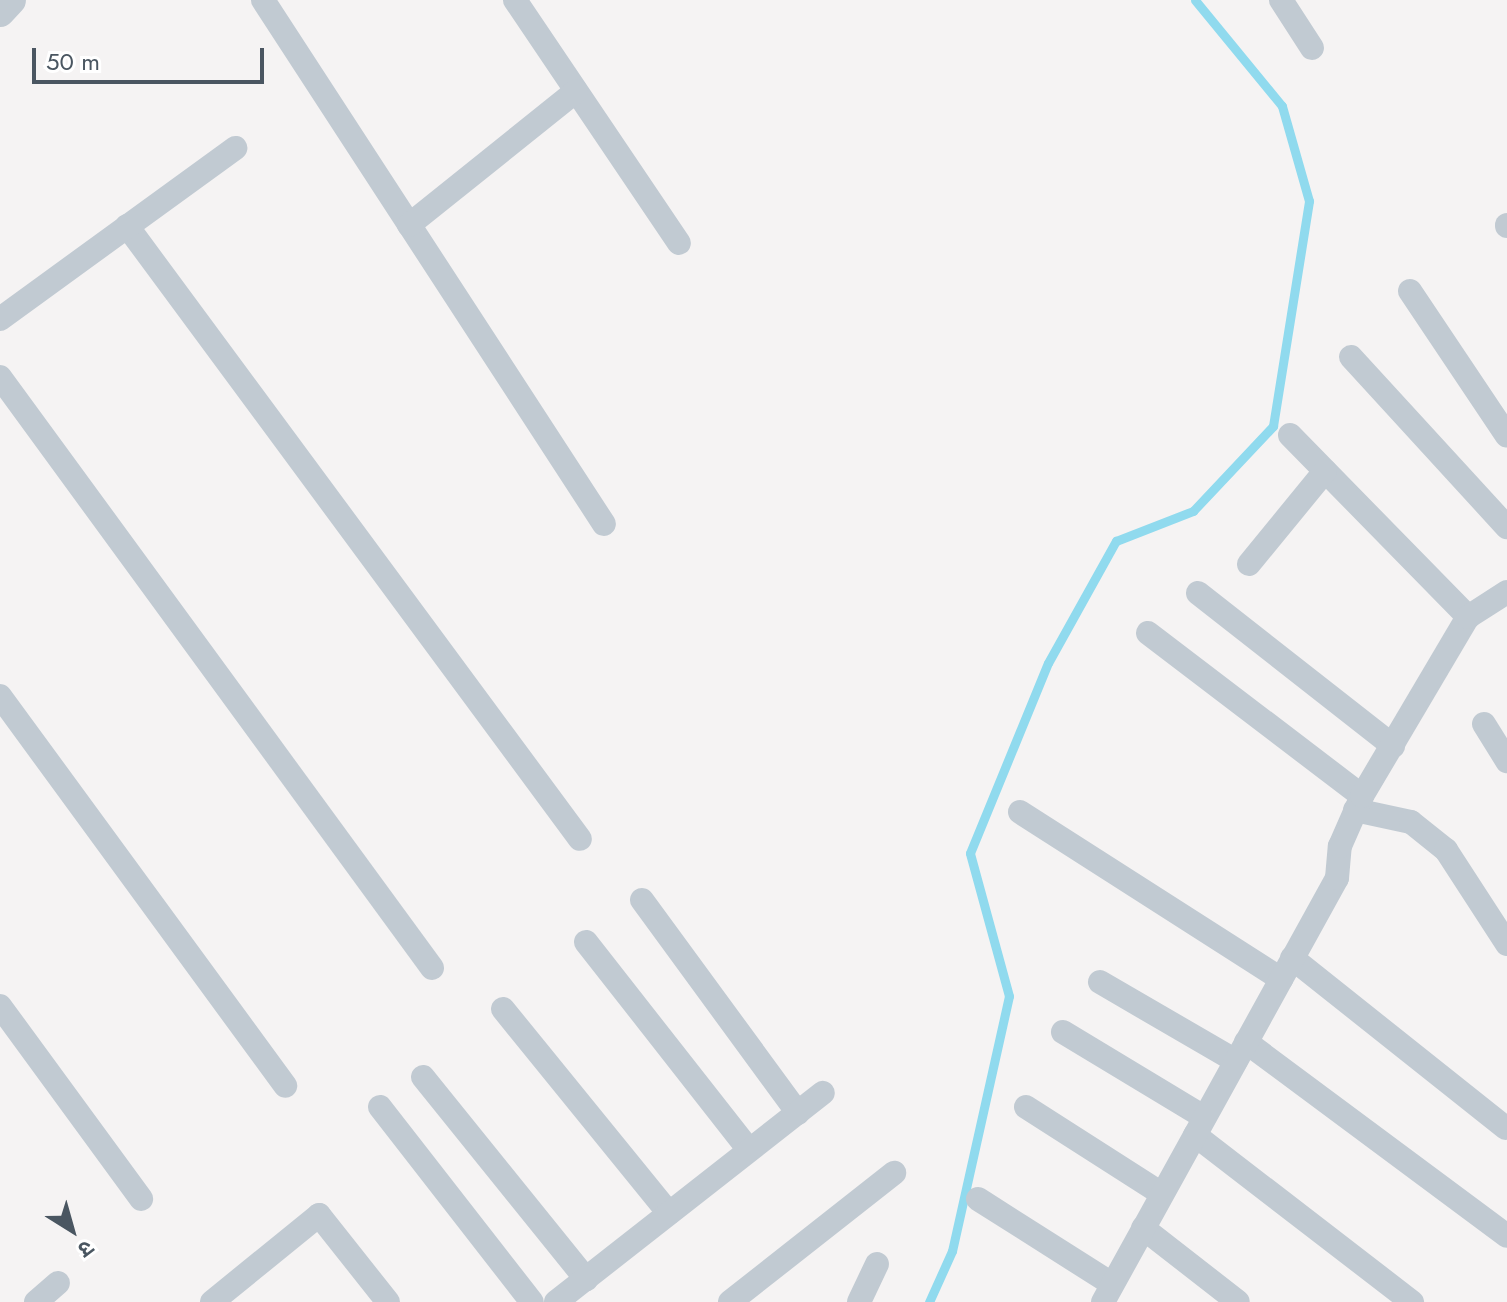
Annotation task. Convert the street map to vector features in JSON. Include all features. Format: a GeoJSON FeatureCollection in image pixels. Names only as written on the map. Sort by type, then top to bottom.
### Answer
{"type":"FeatureCollection","features":[{"type":"Feature","properties":{"kind":"street"},"geometry":{"type":"LineString","coordinates":[[0,12],[11,0]]}},
{"type":"Feature","properties":{"kind":"street"},"geometry":{"type":"LineString","coordinates":[[263,0],[604,524]]}},
{"type":"Feature","properties":{"kind":"street"},"geometry":{"type":"LineString","coordinates":[[515,0],[679,243]]}},
{"type":"Feature","properties":{"kind":"street"},"geometry":{"type":"LineString","coordinates":[[1281,0],[1312,48]]}},
{"type":"Feature","properties":{"kind":"street"},"geometry":{"type":"LineString","coordinates":[[409,225],[576,91]]}},
{"type":"Feature","properties":{"kind":"street"},"geometry":{"type":"LineString","coordinates":[[0,319],[235,148]]}},
{"type":"Feature","properties":{"kind":"street"},"geometry":{"type":"LineString","coordinates":[[127,226],[580,839]]}},
{"type":"Feature","properties":{"kind":"street"},"geometry":{"type":"LineString","coordinates":[[1410,291],[1507,436]]}},
{"type":"Feature","properties":{"kind":"street"},"geometry":{"type":"LineString","coordinates":[[1351,357],[1507,527]]}},
{"type":"Feature","properties":{"kind":"street"},"geometry":{"type":"LineString","coordinates":[[0,377],[432,968]]}},
{"type":"Feature","properties":{"kind":"street"},"geometry":{"type":"LineString","coordinates":[[1290,435],[1468,617]]}},
{"type":"Feature","properties":{"kind":"street"},"geometry":{"type":"LineString","coordinates":[[1249,564],[1325,471]]}},
{"type":"Feature","properties":{"kind":"street"},"geometry":{"type":"LineString","coordinates":[[1198,593],[1393,746]]}},
{"type":"Feature","properties":{"kind":"street"},"geometry":{"type":"LineString","coordinates":[[978,1199],[1108,1293],[1337,878],[1340,846],[1358,803],[1468,617],[1504,599]]}},
{"type":"Feature","properties":{"kind":"street"},"geometry":{"type":"LineString","coordinates":[[1148,633],[1358,803],[1411,822],[1446,850],[1499,914],[1507,944]]}},
{"type":"Feature","properties":{"kind":"street"},"geometry":{"type":"LineString","coordinates":[[0,696],[285,1086]]}},
{"type":"Feature","properties":{"kind":"street"},"geometry":{"type":"LineString","coordinates":[[1484,724],[1507,761]]}},
{"type":"Feature","properties":{"kind":"street"},"geometry":{"type":"LineString","coordinates":[[1020,812],[1286,969],[1506,1128]]}},
{"type":"Feature","properties":{"kind":"street"},"geometry":{"type":"LineString","coordinates":[[642,900],[798,1113]]}},
{"type":"Feature","properties":{"kind":"street"},"geometry":{"type":"LineString","coordinates":[[586,942],[749,1150]]}},
{"type":"Feature","properties":{"kind":"street"},"geometry":{"type":"LineString","coordinates":[[1100,982],[1241,1052],[1507,1236]]}},
{"type":"Feature","properties":{"kind":"street"},"geometry":{"type":"LineString","coordinates":[[0,1006],[141,1199]]}},
{"type":"Feature","properties":{"kind":"street"},"geometry":{"type":"LineString","coordinates":[[503,1009],[669,1213]]}},
{"type":"Feature","properties":{"kind":"street"},"geometry":{"type":"LineString","coordinates":[[1063,1032],[1200,1126],[1412,1302]]}},
{"type":"Feature","properties":{"kind":"street"},"geometry":{"type":"LineString","coordinates":[[423,1077],[586,1279]]}},
{"type":"Feature","properties":{"kind":"street"},"geometry":{"type":"LineString","coordinates":[[556,1302],[823,1093]]}},
{"type":"Feature","properties":{"kind":"street"},"geometry":{"type":"LineString","coordinates":[[380,1107],[532,1302]]}},
{"type":"Feature","properties":{"kind":"street"},"geometry":{"type":"LineString","coordinates":[[1026,1107],[1162,1194]]}},
{"type":"Feature","properties":{"kind":"street"},"geometry":{"type":"LineString","coordinates":[[730,1302],[894,1173]]}},
{"type":"Feature","properties":{"kind":"street"},"geometry":{"type":"LineString","coordinates":[[212,1302],[319,1215],[388,1302]]}},
{"type":"Feature","properties":{"kind":"street"},"geometry":{"type":"LineString","coordinates":[[1143,1228],[1238,1302]]}},
{"type":"Feature","properties":{"kind":"street"},"geometry":{"type":"LineString","coordinates":[[859,1302],[877,1264]]}},
{"type":"Feature","properties":{"kind":"street"},"geometry":{"type":"LineString","coordinates":[[36,1302],[58,1283]]}},
{"type":"Feature","properties":{"kind":"waterway"},"geometry":{"type":"LineString","coordinates":[[929,1302],[952,1251],[1009,996],[970,853],[1048,663],[1116,541],[1193,511],[1273,426],[1309,201],[1282,106],[1195,0]]}}]}
